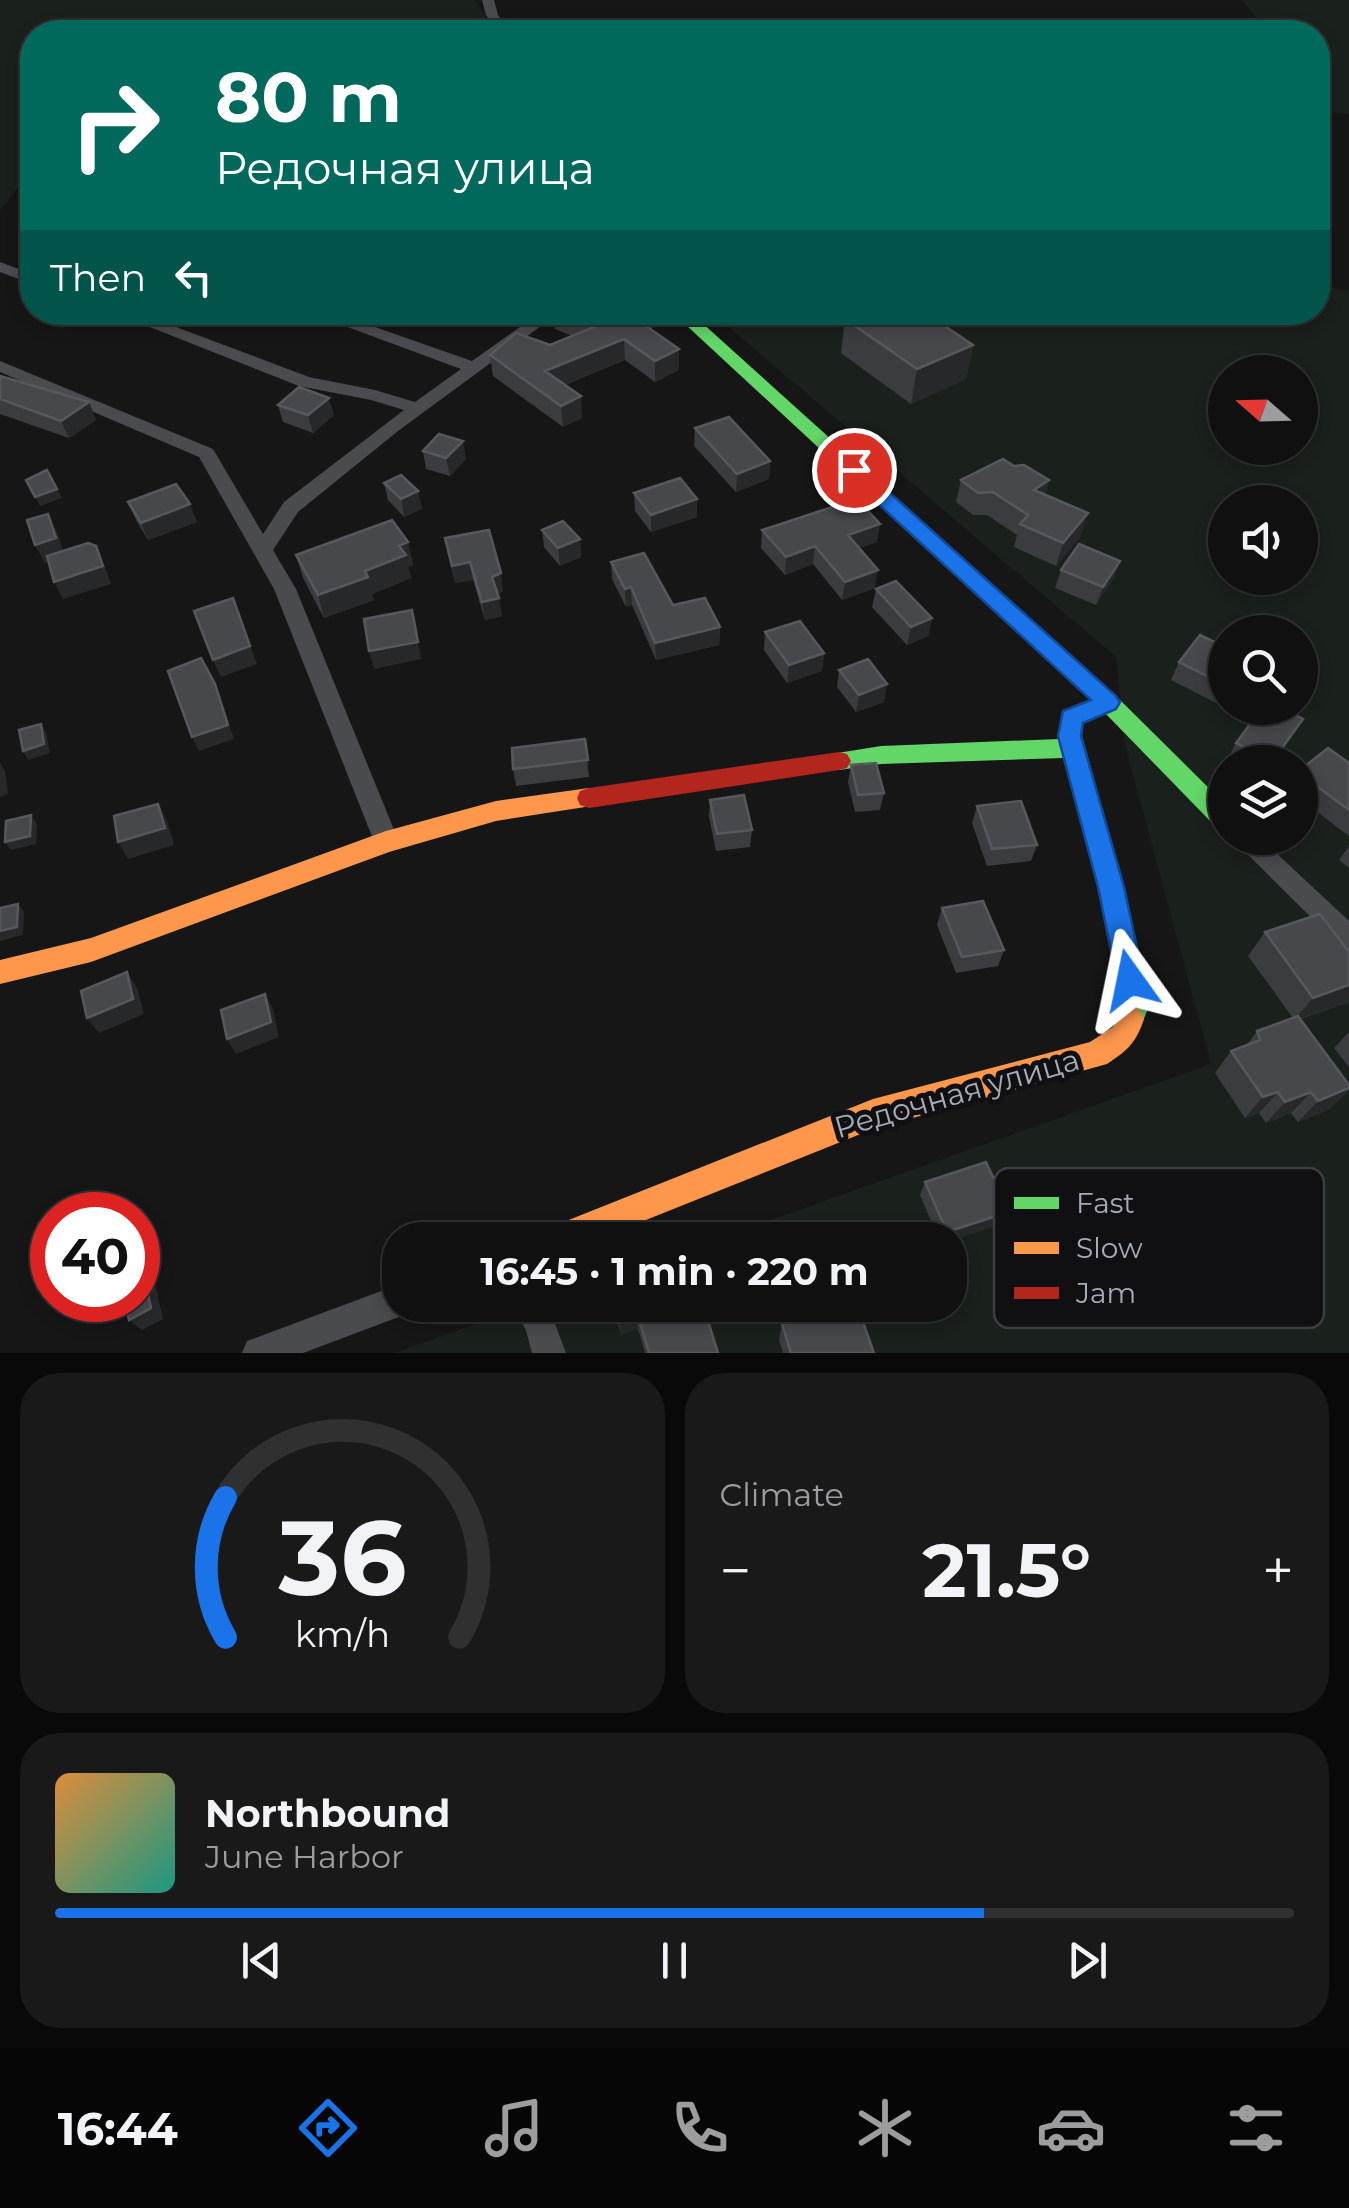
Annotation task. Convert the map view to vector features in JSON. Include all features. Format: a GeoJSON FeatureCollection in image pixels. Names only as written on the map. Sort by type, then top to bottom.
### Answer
{"type":"FeatureCollection","features":[{"type":"Feature","properties":{"kind":"street"},"geometry":{"type":"LineString","coordinates":[[154,325],[305,382],[375,395],[418,409]]}},
{"type":"Feature","properties":{"kind":"street"},"geometry":{"type":"LineString","coordinates":[[352,325],[476,368]]}},
{"type":"Feature","properties":{"kind":"street"},"geometry":{"type":"LineString","coordinates":[[262,551],[286,514],[418,409],[534,325]]}},
{"type":"Feature","properties":{"kind":"street"},"geometry":{"type":"LineString","coordinates":[[694,325],[1108,702],[1208,803]]}},
{"type":"Feature","properties":{"kind":"street"},"geometry":{"type":"LineString","coordinates":[[0,366],[206,452],[285,589],[386,842]]}},
{"type":"Feature","properties":{"kind":"street"},"geometry":{"type":"LineString","coordinates":[[245,521],[286,514]]}},
{"type":"Feature","properties":{"kind":"street"},"geometry":{"type":"LineString","coordinates":[[0,972],[91,950],[386,842],[496,811],[881,755],[1073,748],[1072,718],[1108,702]]}},
{"type":"Feature","properties":{"kind":"street","name":"Редочная улица"},"geometry":{"type":"LineString","coordinates":[[603,1222],[873,1114],[1097,1054],[1124,1036],[1136,1004],[1111,887],[1073,748]]}},
{"type":"Feature","properties":{"kind":"street"},"geometry":{"type":"LineString","coordinates":[[1262,855],[1349,938]]}},
{"type":"Feature","properties":{"kind":"street"},"geometry":{"type":"LineString","coordinates":[[260,1353],[382,1307]]}},
{"type":"Feature","properties":{"kind":"street"},"geometry":{"type":"LineString","coordinates":[[540,1322],[549,1353]]}},
{"type":"Feature","properties":{"kind":"shaded area"},"geometry":{"type":"Polygon","coordinates":[[[0,0],[474,0],[488,20],[20,20],[20,186],[0,210],[0,0]]]}},
{"type":"Feature","properties":{"kind":"shaded area"},"geometry":{"type":"Polygon","coordinates":[[[1242,0],[1349,0],[1349,114],[1330,112],[1330,20],[1258,20],[1242,0]]]}},
{"type":"Feature","properties":{"kind":"shaded area"},"geometry":{"type":"Polygon","coordinates":[[[1330,288],[1349,290],[1349,1353],[394,1353],[482,1322],[967,1322],[967,1222],[765,1222],[1211,1064],[1125,745],[1116,657],[726,325],[1330,325],[1330,288]]]}},
{"type":"Feature","properties":{"kind":"building"},"geometry":{"type":"Polygon","coordinates":[[[645,325],[679,349],[655,361],[624,339],[545,371],[581,396],[561,406],[490,355],[516,333],[550,345],[597,326],[645,325]]]}},
{"type":"Feature","properties":{"kind":"building"},"geometry":{"type":"Polygon","coordinates":[[[854,325],[943,325],[973,345],[917,369],[854,325]]]}},
{"type":"Feature","properties":{"kind":"building"},"geometry":{"type":"Polygon","coordinates":[[[0,376],[89,402],[61,421],[0,399],[0,376]]]}},
{"type":"Feature","properties":{"kind":"building"},"geometry":{"type":"Polygon","coordinates":[[[299,387],[329,398],[308,415],[278,405],[299,387]]]}},
{"type":"Feature","properties":{"kind":"building"},"geometry":{"type":"Polygon","coordinates":[[[729,417],[770,461],[737,474],[695,428],[729,417]]]}},
{"type":"Feature","properties":{"kind":"building"},"geometry":{"type":"Polygon","coordinates":[[[439,434],[463,441],[446,458],[423,451],[439,434]]]}},
{"type":"Feature","properties":{"kind":"building"},"geometry":{"type":"Polygon","coordinates":[[[1003,459],[1014,466],[1024,465],[1049,480],[1034,490],[1088,513],[1063,543],[1020,524],[1028,515],[993,492],[978,493],[961,480],[1003,459]]]}},
{"type":"Feature","properties":{"kind":"building"},"geometry":{"type":"Polygon","coordinates":[[[47,470],[57,489],[35,497],[26,480],[47,470]]]}},
{"type":"Feature","properties":{"kind":"building"},"geometry":{"type":"Polygon","coordinates":[[[401,475],[418,491],[401,499],[384,483],[401,475]]]}},
{"type":"Feature","properties":{"kind":"building"},"geometry":{"type":"Polygon","coordinates":[[[680,478],[697,499],[651,515],[634,493],[680,478]]]}},
{"type":"Feature","properties":{"kind":"building"},"geometry":{"type":"Polygon","coordinates":[[[176,484],[190,504],[141,523],[128,502],[176,484]]]}},
{"type":"Feature","properties":{"kind":"building"},"geometry":{"type":"Polygon","coordinates":[[[857,499],[880,524],[848,535],[878,570],[845,582],[815,546],[786,557],[762,530],[857,499]]]}},
{"type":"Feature","properties":{"kind":"building"},"geometry":{"type":"Polygon","coordinates":[[[48,514],[56,538],[35,545],[27,520],[48,514]]]}},
{"type":"Feature","properties":{"kind":"building"},"geometry":{"type":"Polygon","coordinates":[[[392,520],[408,542],[399,546],[406,555],[365,571],[368,577],[318,595],[296,555],[392,520]]]}},
{"type":"Feature","properties":{"kind":"building"},"geometry":{"type":"Polygon","coordinates":[[[563,521],[580,539],[558,548],[542,530],[563,521]]]}},
{"type":"Feature","properties":{"kind":"building"},"geometry":{"type":"Polygon","coordinates":[[[489,530],[501,573],[492,577],[499,598],[482,602],[470,562],[452,566],[445,538],[489,530]]]}},
{"type":"Feature","properties":{"kind":"building"},"geometry":{"type":"Polygon","coordinates":[[[88,543],[96,546],[103,566],[54,582],[47,556],[88,543]]]}},
{"type":"Feature","properties":{"kind":"building"},"geometry":{"type":"Polygon","coordinates":[[[1079,544],[1120,561],[1103,587],[1061,570],[1079,544]]]}},
{"type":"Feature","properties":{"kind":"building"},"geometry":{"type":"Polygon","coordinates":[[[644,553],[673,605],[705,598],[720,627],[655,643],[631,587],[625,589],[611,562],[644,553]]]}},
{"type":"Feature","properties":{"kind":"building"},"geometry":{"type":"Polygon","coordinates":[[[896,581],[932,618],[911,627],[876,589],[896,581]]]}},
{"type":"Feature","properties":{"kind":"building"},"geometry":{"type":"Polygon","coordinates":[[[233,598],[250,646],[213,660],[194,611],[233,598]]]}},
{"type":"Feature","properties":{"kind":"building"},"geometry":{"type":"Polygon","coordinates":[[[412,610],[418,642],[369,651],[364,619],[412,610]]]}},
{"type":"Feature","properties":{"kind":"building"},"geometry":{"type":"Polygon","coordinates":[[[800,621],[824,653],[789,665],[765,632],[800,621]]]}},
{"type":"Feature","properties":{"kind":"building"},"geometry":{"type":"Polygon","coordinates":[[[1200,635],[1208,639],[1208,676],[1179,662],[1200,635]]]}},
{"type":"Feature","properties":{"kind":"building"},"geometry":{"type":"Polygon","coordinates":[[[201,658],[215,684],[228,725],[192,737],[168,671],[201,658]]]}},
{"type":"Feature","properties":{"kind":"building"},"geometry":{"type":"Polygon","coordinates":[[[868,659],[887,684],[859,695],[839,670],[868,659]]]}},
{"type":"Feature","properties":{"kind":"building"},"geometry":{"type":"Polygon","coordinates":[[[41,724],[44,744],[23,751],[19,730],[41,724]]]}},
{"type":"Feature","properties":{"kind":"building"},"geometry":{"type":"Polygon","coordinates":[[[1249,725],[1299,725],[1284,745],[1236,743],[1249,725]]]}},
{"type":"Feature","properties":{"kind":"building"},"geometry":{"type":"Polygon","coordinates":[[[585,739],[588,760],[513,769],[512,748],[585,739]]]}},
{"type":"Feature","properties":{"kind":"building"},"geometry":{"type":"Polygon","coordinates":[[[1328,748],[1349,763],[1349,810],[1318,787],[1318,756],[1328,748]]]}},
{"type":"Feature","properties":{"kind":"building"},"geometry":{"type":"Polygon","coordinates":[[[876,763],[884,793],[858,795],[851,765],[876,763]]]}},
{"type":"Feature","properties":{"kind":"building"},"geometry":{"type":"Polygon","coordinates":[[[744,795],[752,830],[717,834],[710,800],[744,795]]]}},
{"type":"Feature","properties":{"kind":"building"},"geometry":{"type":"Polygon","coordinates":[[[1021,801],[1037,845],[992,849],[977,806],[1021,801]]]}},
{"type":"Feature","properties":{"kind":"building"},"geometry":{"type":"Polygon","coordinates":[[[158,804],[165,828],[118,842],[114,816],[158,804]]]}},
{"type":"Feature","properties":{"kind":"building"},"geometry":{"type":"Polygon","coordinates":[[[31,815],[30,836],[5,842],[6,821],[31,815]]]}},
{"type":"Feature","properties":{"kind":"building"},"geometry":{"type":"Polygon","coordinates":[[[983,901],[1004,950],[962,957],[942,908],[983,901]]]}},
{"type":"Feature","properties":{"kind":"building"},"geometry":{"type":"Polygon","coordinates":[[[18,904],[17,927],[0,931],[0,908],[18,904]]]}},
{"type":"Feature","properties":{"kind":"building"},"geometry":{"type":"Polygon","coordinates":[[[1320,914],[1349,952],[1349,985],[1313,998],[1265,932],[1320,914]]]}},
{"type":"Feature","properties":{"kind":"building"},"geometry":{"type":"Polygon","coordinates":[[[127,972],[133,999],[87,1018],[81,991],[127,972]]]}},
{"type":"Feature","properties":{"kind":"building"},"geometry":{"type":"Polygon","coordinates":[[[265,994],[271,1022],[227,1039],[221,1010],[265,994]]]}},
{"type":"Feature","properties":{"kind":"building"},"geometry":{"type":"Polygon","coordinates":[[[1298,1016],[1349,1088],[1318,1101],[1311,1092],[1285,1102],[1278,1092],[1263,1097],[1231,1051],[1260,1040],[1257,1031],[1298,1016]]]}},
{"type":"Feature","properties":{"kind":"building"},"geometry":{"type":"Polygon","coordinates":[[[986,1162],[994,1179],[994,1217],[967,1226],[967,1222],[943,1222],[925,1182],[986,1162]]]}},
{"type":"Feature","properties":{"kind":"building"},"geometry":{"type":"Polygon","coordinates":[[[640,1322],[708,1322],[718,1353],[649,1353],[640,1322]]]}},
{"type":"Feature","properties":{"kind":"building"},"geometry":{"type":"Polygon","coordinates":[[[863,1322],[874,1353],[791,1353],[782,1324],[863,1322]]]}},
{"type":"Feature","properties":{"kind":"traffic: fast"},"geometry":{"type":"LineString","coordinates":[[694,325],[1108,702],[1208,803]]}},
{"type":"Feature","properties":{"kind":"traffic: fast"},"geometry":{"type":"LineString","coordinates":[[1108,702],[1072,718],[1070,736],[1111,887],[1136,1004],[1130,1019]]}},
{"type":"Feature","properties":{"kind":"traffic: fast"},"geometry":{"type":"LineString","coordinates":[[839,761],[881,755],[1073,748]]}},
{"type":"Feature","properties":{"kind":"traffic: slow"},"geometry":{"type":"LineString","coordinates":[[0,972],[91,950],[386,842],[496,811],[589,798]]}},
{"type":"Feature","properties":{"kind":"traffic: slow"},"geometry":{"type":"LineString","coordinates":[[602,1222],[873,1114],[1097,1054],[1124,1036],[1130,1019]]}},
{"type":"Feature","properties":{"kind":"traffic: jam"},"geometry":{"type":"LineString","coordinates":[[589,798],[839,761]]}},
{"type":"Feature","properties":{"kind":"route"},"geometry":{"type":"LineString","coordinates":[[854,470],[1108,702],[1072,718],[1070,736],[1111,887],[1130,980]]}}]}
